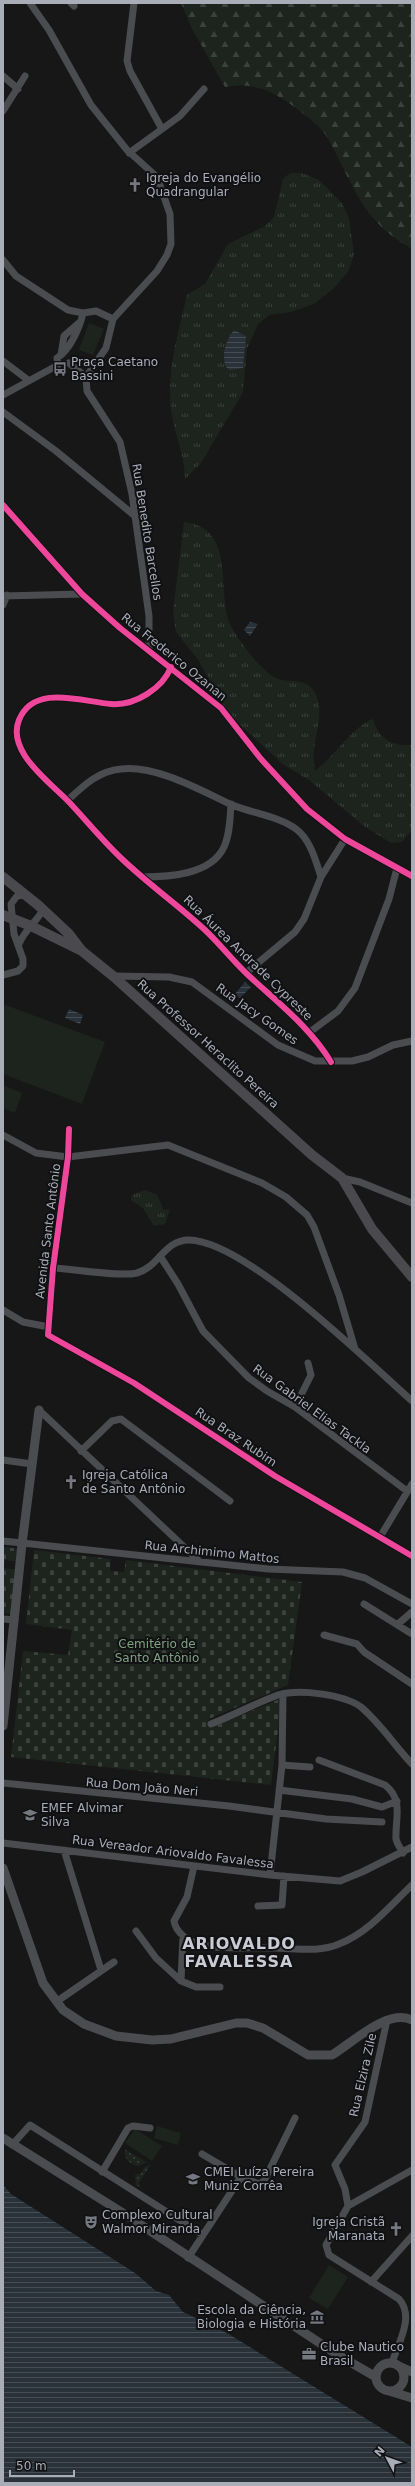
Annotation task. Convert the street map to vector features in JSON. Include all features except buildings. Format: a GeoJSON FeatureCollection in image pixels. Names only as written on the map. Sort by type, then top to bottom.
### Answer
{"type":"FeatureCollection","features":[{"type":"Feature","properties":{"kind":"main road","name":"Rua Professor Heraclito Pereira"},"geometry":{"type":"LineString","coordinates":[[3,877],[69,934],[82,951],[113,976],[312,1155],[342,1178]]}},
{"type":"Feature","properties":{"kind":"main road"},"geometry":{"type":"LineString","coordinates":[[8,917],[31,926],[82,951]]}},
{"type":"Feature","properties":{"kind":"main road"},"geometry":{"type":"LineString","coordinates":[[342,1178],[372,1229],[412,1277]]}},
{"type":"Feature","properties":{"kind":"street"},"geometry":{"type":"LineString","coordinates":[[30,3],[49,30],[91,105],[129,153],[158,177],[170,214],[171,244],[157,271],[113,319],[106,348],[86,377],[70,363],[69,356],[62,353]]}},
{"type":"Feature","properties":{"kind":"street"},"geometry":{"type":"LineString","coordinates":[[134,3],[128,61],[130,71],[162,129]]}},
{"type":"Feature","properties":{"kind":"street"},"geometry":{"type":"LineString","coordinates":[[3,76],[18,88]]}},
{"type":"Feature","properties":{"kind":"street"},"geometry":{"type":"LineString","coordinates":[[3,111],[26,76]]}},
{"type":"Feature","properties":{"kind":"street"},"geometry":{"type":"LineString","coordinates":[[129,153],[183,112],[204,89]]}},
{"type":"Feature","properties":{"kind":"street"},"geometry":{"type":"LineString","coordinates":[[3,260],[16,276],[68,310],[83,313],[96,311],[113,319]]}},
{"type":"Feature","properties":{"kind":"street"},"geometry":{"type":"LineString","coordinates":[[58,365],[57,358],[62,353],[81,322],[83,313]]}},
{"type":"Feature","properties":{"kind":"street"},"geometry":{"type":"LineString","coordinates":[[3,361],[28,380]]}},
{"type":"Feature","properties":{"kind":"street"},"geometry":{"type":"LineString","coordinates":[[3,395],[58,365],[63,367],[70,363]]}},
{"type":"Feature","properties":{"kind":"street","name":"Rua Benedito Barcellos"},"geometry":{"type":"LineString","coordinates":[[86,377],[87,391],[120,442],[135,516],[149,616],[149,650]]}},
{"type":"Feature","properties":{"kind":"street"},"geometry":{"type":"LineString","coordinates":[[3,412],[56,451],[135,516]]}},
{"type":"Feature","properties":{"kind":"street","name":"Rua Frederico Ozanan"},"geometry":{"type":"LineString","coordinates":[[3,505],[82,594],[120,628],[221,708],[261,759],[307,809],[345,839],[412,876]]}},
{"type":"Feature","properties":{"kind":"street"},"geometry":{"type":"LineString","coordinates":[[3,604],[5,595],[82,594]]}},
{"type":"Feature","properties":{"kind":"street","name":"Rua Áurea Andrade Cypreste"},"geometry":{"type":"LineString","coordinates":[[171,667],[167,678],[160,686],[123,703],[112,704],[79,699],[48,698],[30,705],[24,711],[16,731],[18,744],[31,764],[107,844],[142,877],[206,931],[246,973],[310,1032],[331,1062]]}},
{"type":"Feature","properties":{"kind":"street"},"geometry":{"type":"LineString","coordinates":[[67,801],[96,776],[122,768],[169,777],[197,786],[231,804],[296,829],[312,852],[321,877]]}},
{"type":"Feature","properties":{"kind":"street"},"geometry":{"type":"LineString","coordinates":[[142,877],[164,877],[192,872],[214,858],[224,847],[229,830],[231,804]]}},
{"type":"Feature","properties":{"kind":"street"},"geometry":{"type":"LineString","coordinates":[[246,973],[295,932],[304,919],[321,877],[345,839]]}},
{"type":"Feature","properties":{"kind":"street"},"geometry":{"type":"LineString","coordinates":[[310,1032],[338,1011],[355,988],[388,899],[397,868]]}},
{"type":"Feature","properties":{"kind":"street"},"geometry":{"type":"LineString","coordinates":[[3,975],[18,971],[23,966],[23,959],[19,944],[8,917],[13,899],[25,895]]}},
{"type":"Feature","properties":{"kind":"street"},"geometry":{"type":"LineString","coordinates":[[19,944],[22,936],[43,910]]}},
{"type":"Feature","properties":{"kind":"street","name":"Rua Jacy Gomes"},"geometry":{"type":"LineString","coordinates":[[113,976],[169,977],[192,982],[278,1045],[314,1061],[331,1062],[368,1057],[393,1045],[412,1041]]}},
{"type":"Feature","properties":{"kind":"street","name":"Avenida Santo Antônio"},"geometry":{"type":"LineString","coordinates":[[48,1335],[53,1268],[68,1157],[69,1129]]}},
{"type":"Feature","properties":{"kind":"street"},"geometry":{"type":"LineString","coordinates":[[3,1135],[36,1153],[68,1157],[161,1145],[174,1146],[262,1183],[286,1197],[307,1215],[314,1228],[339,1295],[355,1349]]}},
{"type":"Feature","properties":{"kind":"street","name":"Rua Professor Heraclito Pereira"},"geometry":{"type":"LineString","coordinates":[[342,1178],[360,1182],[411,1201]]}},
{"type":"Feature","properties":{"kind":"street"},"geometry":{"type":"LineString","coordinates":[[53,1268],[122,1274],[136,1273],[146,1270],[168,1247],[177,1241],[196,1241],[216,1247],[266,1276],[355,1349],[412,1401]]}},
{"type":"Feature","properties":{"kind":"street","name":"Rua Gabriel Elias Tackla"},"geometry":{"type":"LineString","coordinates":[[160,1256],[178,1284],[196,1320],[213,1342],[249,1378],[267,1391],[295,1407],[407,1491]]}},
{"type":"Feature","properties":{"kind":"street"},"geometry":{"type":"LineString","coordinates":[[3,1310],[23,1322],[49,1327]]}},
{"type":"Feature","properties":{"kind":"street","name":"Rua Braz Rubim"},"geometry":{"type":"LineString","coordinates":[[48,1335],[134,1383],[275,1476],[412,1556]]}},
{"type":"Feature","properties":{"kind":"street"},"geometry":{"type":"LineString","coordinates":[[295,1407],[310,1375],[308,1363]]}},
{"type":"Feature","properties":{"kind":"street"},"geometry":{"type":"LineString","coordinates":[[39,1410],[200,1562]]}},
{"type":"Feature","properties":{"kind":"street"},"geometry":{"type":"LineString","coordinates":[[3,1726],[22,1544],[39,1410]]}},
{"type":"Feature","properties":{"kind":"street"},"geometry":{"type":"LineString","coordinates":[[81,1451],[112,1421],[118,1418],[138,1430],[230,1501]]}},
{"type":"Feature","properties":{"kind":"street"},"geometry":{"type":"LineString","coordinates":[[3,1460],[32,1464]]}},
{"type":"Feature","properties":{"kind":"street"},"geometry":{"type":"LineString","coordinates":[[380,1537],[412,1484]]}},
{"type":"Feature","properties":{"kind":"street","name":"Rua Archimimo Mattos"},"geometry":{"type":"LineString","coordinates":[[3,1541],[268,1570],[348,1573],[365,1578],[412,1604]]}},
{"type":"Feature","properties":{"kind":"street"},"geometry":{"type":"LineString","coordinates":[[364,1604],[412,1634]]}},
{"type":"Feature","properties":{"kind":"street"},"geometry":{"type":"LineString","coordinates":[[398,1624],[412,1612]]}},
{"type":"Feature","properties":{"kind":"street"},"geometry":{"type":"LineString","coordinates":[[3,1619],[15,1620]]}},
{"type":"Feature","properties":{"kind":"street"},"geometry":{"type":"LineString","coordinates":[[324,1635],[357,1644],[364,1652],[412,1684]]}},
{"type":"Feature","properties":{"kind":"street"},"geometry":{"type":"LineString","coordinates":[[211,1724],[283,1694],[292,1692],[328,1695],[354,1703],[369,1715],[412,1764]]}},
{"type":"Feature","properties":{"kind":"street"},"geometry":{"type":"LineString","coordinates":[[270,1875],[278,1813],[282,1765],[283,1694]]}},
{"type":"Feature","properties":{"kind":"street"},"geometry":{"type":"LineString","coordinates":[[319,1760],[385,1784],[397,1801],[396,1840],[403,1853],[412,1848]]}},
{"type":"Feature","properties":{"kind":"street"},"geometry":{"type":"LineString","coordinates":[[282,1765],[310,1767]]}},
{"type":"Feature","properties":{"kind":"street","name":"Rua Dom João Neri"},"geometry":{"type":"LineString","coordinates":[[3,1783],[326,1819],[382,1822]]}},
{"type":"Feature","properties":{"kind":"street"},"geometry":{"type":"LineString","coordinates":[[279,1790],[352,1799],[382,1807],[397,1801]]}},
{"type":"Feature","properties":{"kind":"street","name":"Rua Vereador Ariovaldo Favalessa"},"geometry":{"type":"LineString","coordinates":[[3,1843],[270,1875],[340,1881],[403,1853]]}},
{"type":"Feature","properties":{"kind":"street"},"geometry":{"type":"LineString","coordinates":[[64,1850],[101,1970]]}},
{"type":"Feature","properties":{"kind":"street"},"geometry":{"type":"LineString","coordinates":[[194,1866],[187,1897],[174,1921],[177,1930],[183,1936],[207,1945],[301,1950],[326,1948],[349,1939],[373,1923],[412,1885]]}},
{"type":"Feature","properties":{"kind":"street"},"geometry":{"type":"LineString","coordinates":[[3,1868],[40,1976],[56,2002],[63,2010],[90,2027],[132,2039],[171,2039],[236,2024],[247,2023],[263,2028],[304,2053],[316,2057],[332,2056],[387,2020],[399,2016],[412,2019]]}},
{"type":"Feature","properties":{"kind":"street"},"geometry":{"type":"LineString","coordinates":[[258,1906],[282,1905],[284,1876]]}},
{"type":"Feature","properties":{"kind":"street"},"geometry":{"type":"LineString","coordinates":[[136,1931],[156,1958],[181,1981],[196,1987],[220,1987]]}},
{"type":"Feature","properties":{"kind":"street"},"geometry":{"type":"LineString","coordinates":[[181,1981],[183,1936]]}},
{"type":"Feature","properties":{"kind":"street"},"geometry":{"type":"LineString","coordinates":[[56,2002],[114,1962]]}},
{"type":"Feature","properties":{"kind":"street","name":"Rua Elzira Zile"},"geometry":{"type":"LineString","coordinates":[[348,2206],[345,2189],[335,2165],[365,2122],[387,2020]]}},
{"type":"Feature","properties":{"kind":"street"},"geometry":{"type":"LineString","coordinates":[[202,2154],[241,2177],[259,2184],[263,2182],[295,2118]]}},
{"type":"Feature","properties":{"kind":"street"},"geometry":{"type":"LineString","coordinates":[[12,2145],[30,2125],[203,2235]]}},
{"type":"Feature","properties":{"kind":"street"},"geometry":{"type":"LineString","coordinates":[[102,2172],[128,2128],[134,2126],[150,2128]]}},
{"type":"Feature","properties":{"kind":"street"},"geometry":{"type":"LineString","coordinates":[[3,2138],[123,2213],[188,2258],[338,2355],[376,2377],[380,2387],[412,2398]]}},
{"type":"Feature","properties":{"kind":"street"},"geometry":{"type":"LineString","coordinates":[[396,2364],[407,2319],[406,2311],[399,2299],[329,2255],[326,2250],[328,2240],[348,2206],[412,2170]]}},
{"type":"Feature","properties":{"kind":"street"},"geometry":{"type":"LineString","coordinates":[[188,2258],[241,2177]]}},
{"type":"Feature","properties":{"kind":"street"},"geometry":{"type":"LineString","coordinates":[[371,2282],[412,2236]]}},
{"type":"Feature","properties":{"kind":"street"},"geometry":{"type":"LineString","coordinates":[[376,2377],[381,2366],[396,2364],[412,2372]]}},
{"type":"Feature","properties":{"kind":"street"},"geometry":{"type":"LineString","coordinates":[[389,2391],[397,2389],[403,2382],[404,2373],[396,2364]]}},
{"type":"Feature","properties":{"kind":"green space"},"geometry":{"type":"Polygon","coordinates":[[[181,3],[412,3],[412,249],[388,233],[368,212],[355,191],[333,147],[315,123],[283,99],[266,90],[247,86],[225,87],[191,27],[181,3]]]}},
{"type":"Feature","properties":{"kind":"green space"},"geometry":{"type":"Polygon","coordinates":[[[290,173],[302,173],[319,180],[342,203],[349,218],[354,254],[348,272],[333,289],[314,304],[291,312],[269,315],[258,324],[247,349],[243,392],[201,463],[185,479],[182,455],[172,416],[170,385],[176,340],[187,295],[205,284],[228,244],[265,226],[274,217],[283,179],[290,173]]]}},
{"type":"Feature","properties":{"kind":"green space"},"geometry":{"type":"Polygon","coordinates":[[[89,323],[104,329],[93,355],[79,350],[89,323]]]}},
{"type":"Feature","properties":{"kind":"green space"},"geometry":{"type":"Polygon","coordinates":[[[184,522],[201,527],[212,536],[219,549],[227,614],[232,628],[245,648],[270,675],[281,680],[306,683],[314,691],[319,705],[319,720],[314,752],[315,771],[358,728],[373,719],[378,731],[387,740],[393,743],[412,745],[412,830],[402,842],[391,843],[364,826],[309,780],[284,765],[229,715],[199,661],[176,632],[173,611],[184,522]]]}},
{"type":"Feature","properties":{"kind":"green space"},"geometry":{"type":"Polygon","coordinates":[[[3,1004],[105,1042],[82,1104],[3,1074],[3,1004]]]}},
{"type":"Feature","properties":{"kind":"green space"},"geometry":{"type":"Polygon","coordinates":[[[3,1085],[22,1093],[15,1113],[3,1108],[3,1085]]]}},
{"type":"Feature","properties":{"kind":"green space"},"geometry":{"type":"Polygon","coordinates":[[[145,1190],[157,1195],[164,1210],[170,1209],[165,1224],[154,1226],[143,1208],[131,1200],[132,1195],[145,1190]]]}},
{"type":"Feature","properties":{"kind":"green space"},"geometry":{"type":"Polygon","coordinates":[[[3,1547],[22,1549],[21,1562],[5,1560],[4,1568],[20,1570],[14,1615],[3,1613],[3,1547]]]}},
{"type":"Feature","properties":{"kind":"green space","name":"Cemitério de Santo Antônio"},"geometry":{"type":"Polygon","coordinates":[[[34,1550],[111,1559],[110,1571],[124,1572],[126,1560],[302,1582],[288,1685],[209,1719],[211,1728],[282,1698],[271,1785],[11,1757],[23,1651],[68,1655],[72,1630],[26,1624],[34,1550]]]}},
{"type":"Feature","properties":{"kind":"green space"},"geometry":{"type":"Polygon","coordinates":[[[157,2126],[181,2133],[178,2145],[154,2138],[157,2126]]]}},
{"type":"Feature","properties":{"kind":"green space"},"geometry":{"type":"Polygon","coordinates":[[[135,2129],[162,2146],[152,2161],[125,2143],[135,2129]]]}},
{"type":"Feature","properties":{"kind":"green space"},"geometry":{"type":"Polygon","coordinates":[[[125,2150],[146,2162],[139,2166],[133,2164],[128,2161],[125,2150]]]}},
{"type":"Feature","properties":{"kind":"green space"},"geometry":{"type":"Polygon","coordinates":[[[150,2165],[139,2183],[140,2187],[136,2185],[135,2175],[141,2173],[145,2167],[150,2165]]]}},
{"type":"Feature","properties":{"kind":"green space"},"geometry":{"type":"Polygon","coordinates":[[[329,2265],[348,2277],[328,2309],[309,2298],[329,2265]]]}},
{"type":"Feature","properties":{"kind":"shaded area"},"geometry":{"type":"Polygon","coordinates":[[[234,330],[246,336],[243,368],[230,370],[226,367],[224,352],[234,330]]]}},
{"type":"Feature","properties":{"kind":"shaded area"},"geometry":{"type":"Polygon","coordinates":[[[250,622],[258,624],[250,636],[244,630],[250,622]]]}},
{"type":"Feature","properties":{"kind":"shaded area"},"geometry":{"type":"Polygon","coordinates":[[[245,982],[251,987],[240,998],[235,994],[245,982]]]}},
{"type":"Feature","properties":{"kind":"shaded area"},"geometry":{"type":"Polygon","coordinates":[[[69,1009],[83,1015],[80,1024],[65,1018],[69,1009]]]}},
{"type":"Feature","properties":{"kind":"shaded area"},"geometry":{"type":"Polygon","coordinates":[[[3,2185],[11,2194],[135,2273],[156,2291],[169,2295],[183,2312],[227,2333],[412,2447],[412,2483],[3,2483],[3,2185]]]}},
{"type":"Feature","properties":{"kind":"cycle path"},"geometry":{"type":"LineString","coordinates":[[3,505],[82,594],[120,628],[221,708],[261,759],[307,809],[345,839],[412,876]]}},
{"type":"Feature","properties":{"kind":"cycle path"},"geometry":{"type":"LineString","coordinates":[[171,667],[162,682],[155,688],[138,699],[129,702],[111,704],[60,697],[47,698],[36,702],[26,709],[19,720],[17,734],[20,747],[34,768],[68,801],[114,851],[131,868],[211,935],[242,970],[303,1026],[323,1049],[331,1062]]}},
{"type":"Feature","properties":{"kind":"cycle path"},"geometry":{"type":"LineString","coordinates":[[69,1129],[68,1157],[53,1268],[48,1335],[134,1383],[275,1476],[412,1556]]}},
{"type":"Feature","properties":{"kind":"place","name":"Igreja do Evangélio Quadrangular"},"geometry":{"type":"Point","coordinates":[135,185]}},
{"type":"Feature","properties":{"kind":"place","name":"Praça Caetano Bassini"},"geometry":{"type":"Point","coordinates":[60,369]}},
{"type":"Feature","properties":{"kind":"place","name":"Igreja Católica de Santo Antônio"},"geometry":{"type":"Point","coordinates":[71,1482]}},
{"type":"Feature","properties":{"kind":"place","name":"EMEF Alvimar Silva"},"geometry":{"type":"Point","coordinates":[30,1815]}},
{"type":"Feature","properties":{"kind":"place","name":"CMEI Luíza Pereira Muniz Corrêa"},"geometry":{"type":"Point","coordinates":[193,2179]}},
{"type":"Feature","properties":{"kind":"place","name":"Complexo Cultural Walmor Miranda"},"geometry":{"type":"Point","coordinates":[91,2222]}},
{"type":"Feature","properties":{"kind":"place","name":"Igreja Cristã Maranata"},"geometry":{"type":"Point","coordinates":[396,2229]}},
{"type":"Feature","properties":{"kind":"place","name":"Escola da Ciência, Biologia e História"},"geometry":{"type":"Point","coordinates":[317,2317]}},
{"type":"Feature","properties":{"kind":"place","name":"Clube Nautico Brasil"},"geometry":{"type":"Point","coordinates":[309,2354]}},
{"type":"Feature","properties":{"kind":"district","name":"ARIOVALDO FAVALESSA"},"geometry":{"type":"Point","coordinates":[239,1952]}}]}
